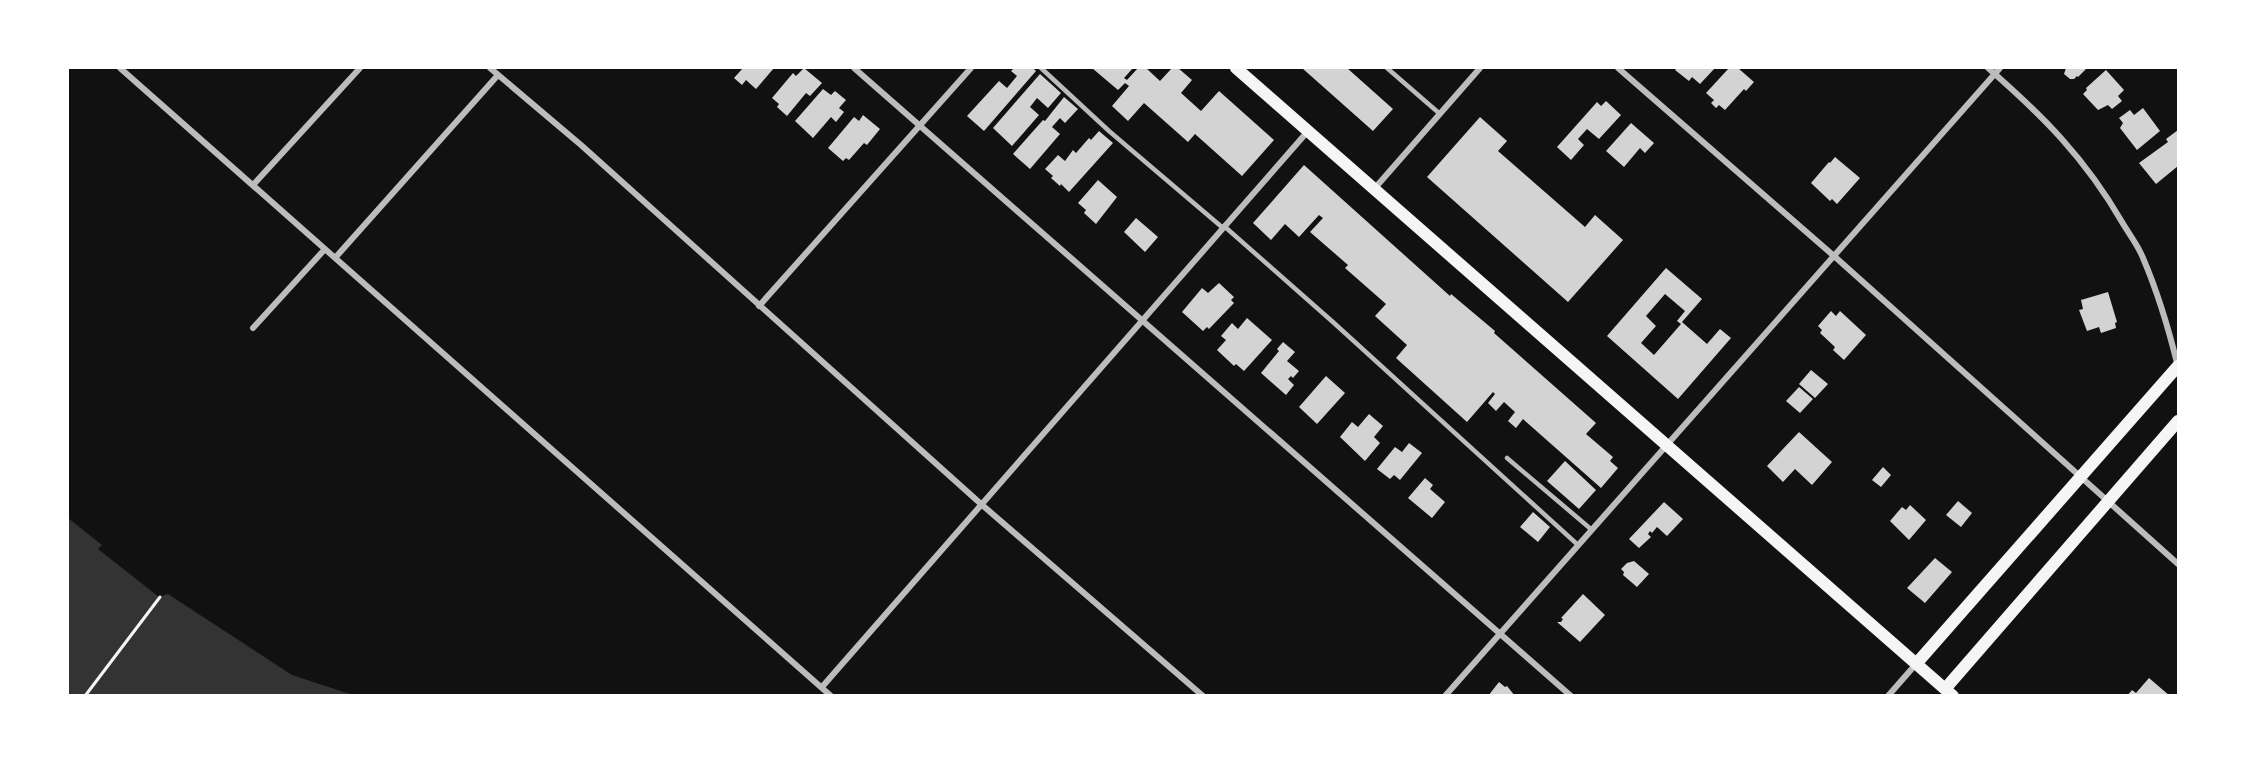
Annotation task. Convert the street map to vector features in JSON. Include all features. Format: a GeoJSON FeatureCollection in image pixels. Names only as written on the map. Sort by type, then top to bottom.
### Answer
{"type":"FeatureCollection","features":[{"type":"Feature","properties":{"kind":"main road"},"geometry":{"type":"LineString","coordinates":[[1236,68],[1917,664],[1946,693],[2178,421]]}},
{"type":"Feature","properties":{"kind":"main road"},"geometry":{"type":"LineString","coordinates":[[1917,664],[2178,366]]}},
{"type":"Feature","properties":{"kind":"street"},"geometry":{"type":"LineString","coordinates":[[120,68],[831,696]]}},
{"type":"Feature","properties":{"kind":"street"},"geometry":{"type":"LineString","coordinates":[[254,184],[360,68]]}},
{"type":"Feature","properties":{"kind":"street"},"geometry":{"type":"LineString","coordinates":[[490,68],[598,160],[981,504],[1203,696]]}},
{"type":"Feature","properties":{"kind":"street"},"geometry":{"type":"LineString","coordinates":[[854,68],[1571,696]]}},
{"type":"Feature","properties":{"kind":"street"},"geometry":{"type":"LineString","coordinates":[[759,306],[971,68]]}},
{"type":"Feature","properties":{"kind":"street"},"geometry":{"type":"LineString","coordinates":[[1375,189],[1480,68]]}},
{"type":"Feature","properties":{"kind":"street"},"geometry":{"type":"LineString","coordinates":[[1618,68],[1834,256],[2178,564]]}},
{"type":"Feature","properties":{"kind":"street"},"geometry":{"type":"LineString","coordinates":[[1988,68],[2044,118],[2077,154],[2104,191],[2142,256],[2160,304],[2178,366]]}},
{"type":"Feature","properties":{"kind":"street"},"geometry":{"type":"LineString","coordinates":[[1445,696],[2000,68]]}},
{"type":"Feature","properties":{"kind":"street"},"geometry":{"type":"LineString","coordinates":[[335,258],[498,75]]}},
{"type":"Feature","properties":{"kind":"street"},"geometry":{"type":"LineString","coordinates":[[822,687],[1308,131]]}},
{"type":"Feature","properties":{"kind":"street"},"geometry":{"type":"LineString","coordinates":[[253,328],[325,249]]}},
{"type":"Feature","properties":{"kind":"street"},"geometry":{"type":"LineString","coordinates":[[1888,696],[1917,664]]}},
{"type":"Feature","properties":{"kind":"lane"},"geometry":{"type":"LineString","coordinates":[[1041,68],[1109,131],[1334,323],[1578,545]]}},
{"type":"Feature","properties":{"kind":"lane"},"geometry":{"type":"LineString","coordinates":[[1387,68],[1440,114]]}},
{"type":"Feature","properties":{"kind":"lane"},"geometry":{"type":"LineString","coordinates":[[1507,458],[1592,530]]}},
{"type":"Feature","properties":{"kind":"path"},"geometry":{"type":"LineString","coordinates":[[85,696],[160,597]]}},
{"type":"Feature","properties":{"kind":"shaded area"},"geometry":{"type":"Polygon","coordinates":[[[68,518],[102,545],[98,549],[159,597],[168,594],[292,675],[353,695],[68,695],[68,518]]]}},
{"type":"Feature","properties":{"kind":"building"},"geometry":{"type":"Polygon","coordinates":[[[743,68],[774,68],[756,89],[746,80],[742,85],[734,78],[743,68]]]}},
{"type":"Feature","properties":{"kind":"building"},"geometry":{"type":"Polygon","coordinates":[[[804,68],[822,83],[810,96],[806,93],[787,116],[777,107],[779,104],[772,98],[793,73],[796,76],[804,68]]]}},
{"type":"Feature","properties":{"kind":"building"},"geometry":{"type":"Polygon","coordinates":[[[1014,68],[1033,68],[1036,71],[984,131],[967,116],[999,81],[1007,88],[1017,76],[1011,71],[1014,68]]]}},
{"type":"Feature","properties":{"kind":"building"},"geometry":{"type":"Polygon","coordinates":[[[1092,68],[1133,68],[1124,78],[1127,80],[1138,68],[1146,68],[1160,81],[1172,68],[1178,68],[1192,80],[1181,93],[1201,111],[1219,91],[1274,140],[1242,176],[1195,134],[1188,142],[1144,103],[1128,121],[1112,106],[1129,86],[1125,83],[1118,90],[1092,68]]]}},
{"type":"Feature","properties":{"kind":"building"},"geometry":{"type":"Polygon","coordinates":[[[1302,68],[1347,68],[1393,109],[1373,131],[1302,68]]]}},
{"type":"Feature","properties":{"kind":"building"},"geometry":{"type":"Polygon","coordinates":[[[1677,68],[1715,68],[1700,84],[1692,77],[1689,81],[1675,70],[1677,68]]]}},
{"type":"Feature","properties":{"kind":"building"},"geometry":{"type":"Polygon","coordinates":[[[1729,68],[1738,68],[1754,82],[1746,91],[1744,89],[1725,110],[1719,105],[1716,108],[1711,103],[1714,100],[1706,93],[1729,68]]]}},
{"type":"Feature","properties":{"kind":"building"},"geometry":{"type":"Polygon","coordinates":[[[2066,68],[2087,68],[2078,77],[2070,79],[2064,74],[2066,68]]]}},
{"type":"Feature","properties":{"kind":"building"},"geometry":{"type":"Polygon","coordinates":[[[2106,70],[2124,90],[2118,96],[2122,101],[2112,109],[2108,105],[2098,110],[2083,94],[2086,88],[2106,70]]]}},
{"type":"Feature","properties":{"kind":"building"},"geometry":{"type":"Polygon","coordinates":[[[1040,74],[1061,93],[1048,108],[1037,98],[1030,107],[1039,115],[1012,146],[993,128],[1040,74]]]}},
{"type":"Feature","properties":{"kind":"building"},"geometry":{"type":"Polygon","coordinates":[[[823,89],[831,95],[835,91],[846,100],[839,108],[844,112],[836,122],[831,117],[813,138],[795,121],[823,89]]]}},
{"type":"Feature","properties":{"kind":"building"},"geometry":{"type":"Polygon","coordinates":[[[1064,97],[1078,109],[1065,123],[1060,118],[1052,127],[1060,134],[1030,169],[1013,154],[1043,120],[1045,121],[1064,97]]]}},
{"type":"Feature","properties":{"kind":"building"},"geometry":{"type":"Polygon","coordinates":[[[1606,101],[1621,115],[1599,139],[1587,129],[1578,139],[1584,145],[1571,160],[1557,147],[1597,102],[1601,106],[1606,101]]]}},
{"type":"Feature","properties":{"kind":"building"},"geometry":{"type":"Polygon","coordinates":[[[2143,108],[2160,131],[2137,150],[2120,128],[2123,123],[2119,118],[2130,110],[2134,115],[2143,108]]]}},
{"type":"Feature","properties":{"kind":"building"},"geometry":{"type":"Polygon","coordinates":[[[863,115],[880,129],[867,145],[864,143],[849,160],[846,158],[843,161],[828,148],[854,117],[859,121],[863,115]]]}},
{"type":"Feature","properties":{"kind":"building"},"geometry":{"type":"Polygon","coordinates":[[[1480,117],[1507,141],[1498,151],[1585,227],[1595,215],[1623,240],[1568,302],[1427,177],[1480,117]]]}},
{"type":"Feature","properties":{"kind":"building"},"geometry":{"type":"Polygon","coordinates":[[[1631,123],[1654,143],[1645,153],[1640,148],[1624,167],[1606,151],[1631,123]]]}},
{"type":"Feature","properties":{"kind":"building"},"geometry":{"type":"Polygon","coordinates":[[[2178,130],[2178,166],[2156,184],[2139,163],[2168,142],[2166,139],[2178,130]]]}},
{"type":"Feature","properties":{"kind":"building"},"geometry":{"type":"Polygon","coordinates":[[[1099,131],[1113,143],[1069,192],[1051,178],[1053,176],[1045,169],[1058,155],[1065,161],[1073,150],[1076,153],[1089,138],[1091,140],[1099,131]]]}},
{"type":"Feature","properties":{"kind":"building"},"geometry":{"type":"Polygon","coordinates":[[[1835,157],[1860,178],[1837,204],[1832,199],[1830,201],[1811,183],[1835,157]]]}},
{"type":"Feature","properties":{"kind":"building"},"geometry":{"type":"Polygon","coordinates":[[[1304,165],[1450,296],[1451,294],[1495,331],[1494,333],[1596,423],[1586,434],[1613,457],[1610,461],[1618,468],[1601,488],[1523,419],[1516,428],[1508,421],[1515,412],[1504,402],[1496,411],[1488,403],[1495,394],[1493,392],[1467,422],[1396,358],[1407,345],[1375,316],[1386,304],[1345,268],[1348,265],[1310,232],[1323,218],[1319,215],[1299,237],[1285,224],[1271,240],[1253,223],[1304,165]]]}},
{"type":"Feature","properties":{"kind":"building"},"geometry":{"type":"Polygon","coordinates":[[[1098,180],[1117,197],[1096,224],[1084,213],[1086,210],[1078,203],[1098,180]]]}},
{"type":"Feature","properties":{"kind":"building"},"geometry":{"type":"Polygon","coordinates":[[[1136,218],[1158,237],[1145,252],[1124,232],[1136,218]]]}},
{"type":"Feature","properties":{"kind":"building"},"geometry":{"type":"Polygon","coordinates":[[[1666,268],[1702,299],[1682,322],[1707,344],[1720,329],[1731,338],[1678,399],[1607,336],[1666,268]],[[1665,294],[1646,316],[1656,326],[1641,343],[1654,355],[1681,324],[1677,321],[1685,311],[1665,294]]]}},
{"type":"Feature","properties":{"kind":"building"},"geometry":{"type":"Polygon","coordinates":[[[1219,283],[1234,297],[1231,300],[1234,303],[1209,329],[1207,327],[1203,331],[1182,312],[1202,288],[1208,293],[1219,283]]]}},
{"type":"Feature","properties":{"kind":"building"},"geometry":{"type":"Polygon","coordinates":[[[2108,292],[2117,322],[2115,323],[2116,328],[2101,333],[2099,327],[2087,331],[2079,310],[2083,309],[2081,300],[2108,292]]]}},
{"type":"Feature","properties":{"kind":"building"},"geometry":{"type":"Polygon","coordinates":[[[1831,311],[1836,316],[1840,311],[1866,335],[1844,360],[1833,350],[1835,347],[1820,333],[1822,330],[1818,326],[1831,311]]]}},
{"type":"Feature","properties":{"kind":"building"},"geometry":{"type":"Polygon","coordinates":[[[1247,318],[1272,340],[1244,371],[1236,364],[1234,366],[1217,350],[1226,340],[1221,336],[1232,323],[1238,329],[1247,318]]]}},
{"type":"Feature","properties":{"kind":"building"},"geometry":{"type":"Polygon","coordinates":[[[1283,342],[1295,352],[1287,361],[1299,371],[1293,378],[1291,376],[1288,379],[1294,385],[1286,395],[1261,373],[1279,351],[1277,349],[1283,342]]]}},
{"type":"Feature","properties":{"kind":"building"},"geometry":{"type":"Polygon","coordinates":[[[1811,370],[1828,384],[1815,398],[1799,384],[1811,370]]]}},
{"type":"Feature","properties":{"kind":"building"},"geometry":{"type":"Polygon","coordinates":[[[1326,376],[1345,393],[1317,424],[1299,407],[1326,376]]]}},
{"type":"Feature","properties":{"kind":"building"},"geometry":{"type":"Polygon","coordinates":[[[1799,387],[1813,399],[1800,413],[1786,401],[1799,387]]]}},
{"type":"Feature","properties":{"kind":"building"},"geometry":{"type":"Polygon","coordinates":[[[1369,414],[1383,426],[1374,437],[1380,443],[1365,461],[1340,437],[1352,422],[1358,427],[1369,414]]]}},
{"type":"Feature","properties":{"kind":"building"},"geometry":{"type":"Polygon","coordinates":[[[1799,432],[1832,462],[1812,485],[1795,469],[1783,482],[1767,466],[1799,432]]]}},
{"type":"Feature","properties":{"kind":"building"},"geometry":{"type":"Polygon","coordinates":[[[1409,443],[1422,453],[1400,480],[1394,475],[1390,479],[1377,469],[1395,447],[1402,452],[1409,443]]]}},
{"type":"Feature","properties":{"kind":"building"},"geometry":{"type":"Polygon","coordinates":[[[1565,461],[1596,490],[1579,509],[1547,481],[1565,461]]]}},
{"type":"Feature","properties":{"kind":"building"},"geometry":{"type":"Polygon","coordinates":[[[1883,467],[1891,475],[1881,487],[1872,480],[1883,467]]]}},
{"type":"Feature","properties":{"kind":"building"},"geometry":{"type":"Polygon","coordinates":[[[1425,478],[1433,485],[1430,489],[1445,502],[1432,518],[1408,498],[1425,478]]]}},
{"type":"Feature","properties":{"kind":"building"},"geometry":{"type":"Polygon","coordinates":[[[1958,501],[1972,513],[1961,527],[1946,515],[1958,501]]]}},
{"type":"Feature","properties":{"kind":"building"},"geometry":{"type":"Polygon","coordinates":[[[1664,502],[1683,519],[1667,536],[1657,527],[1652,533],[1650,531],[1648,534],[1651,537],[1639,548],[1629,539],[1664,502]]]}},
{"type":"Feature","properties":{"kind":"building"},"geometry":{"type":"Polygon","coordinates":[[[1910,505],[1926,520],[1909,540],[1890,521],[1902,507],[1906,510],[1910,505]]]}},
{"type":"Feature","properties":{"kind":"building"},"geometry":{"type":"Polygon","coordinates":[[[1533,512],[1550,527],[1538,542],[1520,527],[1533,512]]]}},
{"type":"Feature","properties":{"kind":"building"},"geometry":{"type":"Polygon","coordinates":[[[1935,558],[1952,572],[1925,603],[1907,588],[1935,558]]]}},
{"type":"Feature","properties":{"kind":"building"},"geometry":{"type":"Polygon","coordinates":[[[1634,561],[1649,574],[1637,587],[1623,575],[1624,572],[1621,569],[1627,563],[1634,561]]]}},
{"type":"Feature","properties":{"kind":"building"},"geometry":{"type":"Polygon","coordinates":[[[1583,594],[1605,615],[1580,642],[1557,622],[1561,622],[1563,619],[1561,618],[1583,594]]]}},
{"type":"Feature","properties":{"kind":"building"},"geometry":{"type":"Polygon","coordinates":[[[2149,678],[2170,696],[2127,696],[2132,690],[2136,693],[2149,678]]]}},
{"type":"Feature","properties":{"kind":"building"},"geometry":{"type":"Polygon","coordinates":[[[1499,682],[1507,686],[1515,696],[1488,696],[1499,682]]]}}]}
